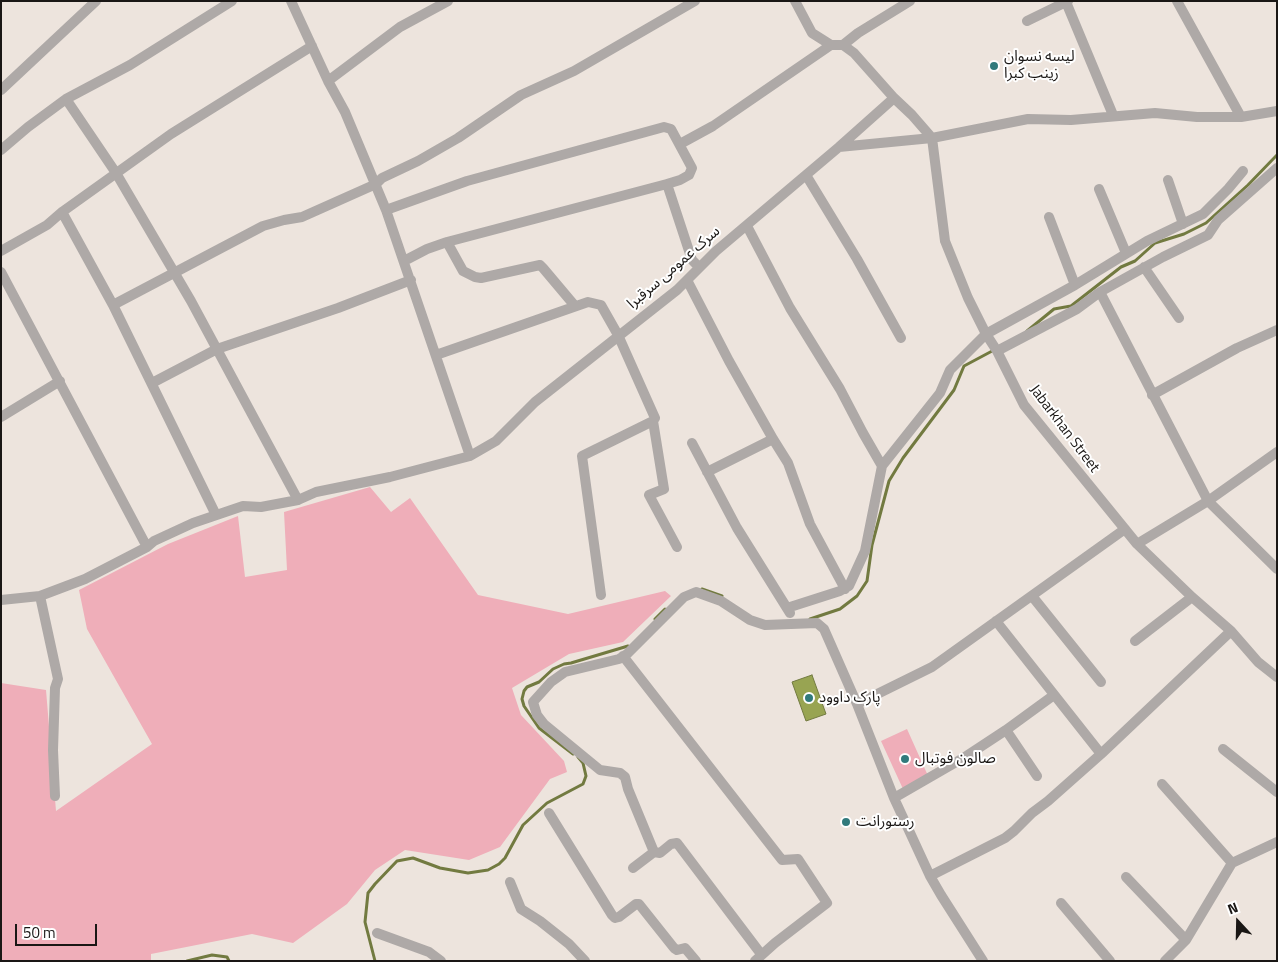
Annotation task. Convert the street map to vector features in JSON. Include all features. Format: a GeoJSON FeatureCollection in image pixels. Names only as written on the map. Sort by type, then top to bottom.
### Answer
{"type":"FeatureCollection","features":[{"type":"Feature","properties":{"kind":"street"},"geometry":{"type":"LineString","coordinates":[[1,90],[96,1]]}},
{"type":"Feature","properties":{"kind":"street"},"geometry":{"type":"LineString","coordinates":[[1,150],[66,99],[130,65],[232,1]]}},
{"type":"Feature","properties":{"kind":"street"},"geometry":{"type":"LineString","coordinates":[[291,1],[328,81],[345,112],[376,184],[411,280],[470,456]]}},
{"type":"Feature","properties":{"kind":"street"},"geometry":{"type":"LineString","coordinates":[[328,81],[400,27],[448,1]]}},
{"type":"Feature","properties":{"kind":"street"},"geometry":{"type":"LineString","coordinates":[[113,305],[263,226],[302,217],[376,184],[382,178],[418,161],[458,138],[521,95],[574,71],[695,1]]}},
{"type":"Feature","properties":{"kind":"street"},"geometry":{"type":"LineString","coordinates":[[795,1],[812,33],[831,45],[843,45],[854,53],[932,138]]}},
{"type":"Feature","properties":{"kind":"street"},"geometry":{"type":"LineString","coordinates":[[843,45],[910,1]]}},
{"type":"Feature","properties":{"kind":"street"},"geometry":{"type":"LineString","coordinates":[[1177,1],[1241,116]]}},
{"type":"Feature","properties":{"kind":"street"},"geometry":{"type":"LineString","coordinates":[[1028,21],[1067,2],[1113,115]]}},
{"type":"Feature","properties":{"kind":"street"},"geometry":{"type":"LineString","coordinates":[[680,144],[713,126],[831,45]]}},
{"type":"Feature","properties":{"kind":"street"},"geometry":{"type":"LineString","coordinates":[[1,251],[47,225],[62,212],[171,134],[312,46]]}},
{"type":"Feature","properties":{"kind":"street","name":"سرک عمومی سرقبرا"},"geometry":{"type":"LineString","coordinates":[[1,600],[40,596],[85,580],[147,547],[154,541],[193,523],[243,506],[261,507],[298,500],[316,492],[390,477],[470,456],[496,441],[535,402],[687,280],[716,251],[894,98]]}},
{"type":"Feature","properties":{"kind":"street"},"geometry":{"type":"LineString","coordinates":[[66,99],[116,173],[174,273],[298,500]]}},
{"type":"Feature","properties":{"kind":"street"},"geometry":{"type":"LineString","coordinates":[[839,147],[932,138],[1028,119],[1071,120],[1155,113],[1197,116],[1241,116],[1277,111]]}},
{"type":"Feature","properties":{"kind":"street"},"geometry":{"type":"LineString","coordinates":[[386,210],[467,181],[664,127],[671,129],[692,168],[689,175],[667,184],[447,242],[404,261]]}},
{"type":"Feature","properties":{"kind":"street","name":"Jabarkhan Street"},"geometry":{"type":"LineString","coordinates":[[932,138],[945,241],[968,298],[1024,405],[1137,544],[1192,597],[1231,631],[1258,662],[1277,677]]}},
{"type":"Feature","properties":{"kind":"street"},"geometry":{"type":"LineString","coordinates":[[997,351],[1077,309],[1100,292],[1162,257],[1208,235],[1218,220],[1277,168]]}},
{"type":"Feature","properties":{"kind":"street"},"geometry":{"type":"LineString","coordinates":[[787,608],[849,586],[865,551],[882,466],[940,393],[950,370],[986,334],[1075,286],[1126,253],[1203,214],[1243,171]]}},
{"type":"Feature","properties":{"kind":"street"},"geometry":{"type":"LineString","coordinates":[[806,175],[857,259],[901,338]]}},
{"type":"Feature","properties":{"kind":"street"},"geometry":{"type":"LineString","coordinates":[[1168,180],[1184,224]]}},
{"type":"Feature","properties":{"kind":"street"},"geometry":{"type":"LineString","coordinates":[[667,184],[692,260],[699,267]]}},
{"type":"Feature","properties":{"kind":"street"},"geometry":{"type":"LineString","coordinates":[[1099,188],[1126,253]]}},
{"type":"Feature","properties":{"kind":"street"},"geometry":{"type":"LineString","coordinates":[[62,212],[113,305],[216,515]]}},
{"type":"Feature","properties":{"kind":"street"},"geometry":{"type":"LineString","coordinates":[[1049,217],[1075,286]]}},
{"type":"Feature","properties":{"kind":"street"},"geometry":{"type":"LineString","coordinates":[[747,226],[790,308],[840,389],[862,433],[882,466]]}},
{"type":"Feature","properties":{"kind":"street"},"geometry":{"type":"LineString","coordinates":[[447,242],[463,271],[475,277],[481,278],[540,266],[575,306]]}},
{"type":"Feature","properties":{"kind":"street"},"geometry":{"type":"LineString","coordinates":[[1144,268],[1178,318]]}},
{"type":"Feature","properties":{"kind":"street"},"geometry":{"type":"LineString","coordinates":[[1,272],[5,290],[60,381],[147,547]]}},
{"type":"Feature","properties":{"kind":"street"},"geometry":{"type":"LineString","coordinates":[[152,383],[216,348],[338,308],[411,280]]}},
{"type":"Feature","properties":{"kind":"street"},"geometry":{"type":"LineString","coordinates":[[687,280],[773,439],[788,463],[810,524],[844,589]]}},
{"type":"Feature","properties":{"kind":"street"},"geometry":{"type":"LineString","coordinates":[[1100,292],[1208,501],[1276,567]]}},
{"type":"Feature","properties":{"kind":"street"},"geometry":{"type":"LineString","coordinates":[[436,355],[588,302],[601,306],[618,336],[656,418],[582,456],[601,595]]}},
{"type":"Feature","properties":{"kind":"street"},"geometry":{"type":"LineString","coordinates":[[1152,395],[1238,348],[1277,330]]}},
{"type":"Feature","properties":{"kind":"street"},"geometry":{"type":"LineString","coordinates":[[1,418],[60,381]]}},
{"type":"Feature","properties":{"kind":"street"},"geometry":{"type":"LineString","coordinates":[[653,421],[664,489],[648,495],[677,547]]}},
{"type":"Feature","properties":{"kind":"street"},"geometry":{"type":"LineString","coordinates":[[707,472],[773,439]]}},
{"type":"Feature","properties":{"kind":"street"},"geometry":{"type":"LineString","coordinates":[[692,443],[737,528],[796,622]]}},
{"type":"Feature","properties":{"kind":"street"},"geometry":{"type":"LineString","coordinates":[[1137,544],[1208,501],[1277,452]]}},
{"type":"Feature","properties":{"kind":"street"},"geometry":{"type":"LineString","coordinates":[[857,704],[932,667],[1125,530]]}},
{"type":"Feature","properties":{"kind":"street"},"geometry":{"type":"LineString","coordinates":[[654,852],[625,777],[620,773],[600,770],[544,724],[537,715],[533,702],[551,682],[565,672],[619,659],[684,597],[696,592],[721,601],[750,620],[765,625],[796,622],[817,623],[824,629],[857,704],[894,798],[930,876],[983,961]]}},
{"type":"Feature","properties":{"kind":"street"},"geometry":{"type":"LineString","coordinates":[[40,596],[58,679],[55,688],[53,750],[55,796]]}},
{"type":"Feature","properties":{"kind":"street"},"geometry":{"type":"LineString","coordinates":[[1032,596],[1101,682]]}},
{"type":"Feature","properties":{"kind":"street"},"geometry":{"type":"LineString","coordinates":[[1135,641],[1192,597]]}},
{"type":"Feature","properties":{"kind":"street"},"geometry":{"type":"LineString","coordinates":[[996,621],[1101,754]]}},
{"type":"Feature","properties":{"kind":"street"},"geometry":{"type":"LineString","coordinates":[[930,876],[1005,838],[1101,754],[1231,631]]}},
{"type":"Feature","properties":{"kind":"street"},"geometry":{"type":"LineString","coordinates":[[623,656],[782,860],[798,859],[827,903],[758,958],[677,843],[674,843],[660,853],[654,852],[633,868]]}},
{"type":"Feature","properties":{"kind":"street"},"geometry":{"type":"LineString","coordinates":[[894,798],[965,757],[1054,695]]}},
{"type":"Feature","properties":{"kind":"street"},"geometry":{"type":"LineString","coordinates":[[1006,730],[1037,776]]}},
{"type":"Feature","properties":{"kind":"street"},"geometry":{"type":"LineString","coordinates":[[1223,749],[1277,792]]}},
{"type":"Feature","properties":{"kind":"street"},"geometry":{"type":"LineString","coordinates":[[1162,784],[1232,863]]}},
{"type":"Feature","properties":{"kind":"street"},"geometry":{"type":"LineString","coordinates":[[549,813],[612,915],[615,918],[619,917],[636,904],[639,904],[674,948],[677,950],[685,948],[696,961]]}},
{"type":"Feature","properties":{"kind":"street"},"geometry":{"type":"LineString","coordinates":[[1165,961],[1186,940],[1232,863],[1277,842]]}},
{"type":"Feature","properties":{"kind":"street"},"geometry":{"type":"LineString","coordinates":[[1126,877],[1186,940]]}},
{"type":"Feature","properties":{"kind":"street"},"geometry":{"type":"LineString","coordinates":[[510,882],[521,909],[562,938],[586,961]]}},
{"type":"Feature","properties":{"kind":"street"},"geometry":{"type":"LineString","coordinates":[[1062,903],[1110,961]]}},
{"type":"Feature","properties":{"kind":"street"},"geometry":{"type":"LineString","coordinates":[[378,933],[429,952],[441,961]]}},
{"type":"Feature","properties":{"kind":"shaded area"},"geometry":{"type":"Polygon","coordinates":[[[370,487],[391,512],[410,498],[478,595],[568,614],[665,591],[671,596],[623,642],[569,654],[512,688],[521,715],[564,761],[567,772],[550,779],[500,847],[469,860],[405,850],[375,870],[347,904],[293,943],[252,934],[151,954],[151,961],[1,961],[1,683],[46,690],[56,811],[152,744],[87,629],[79,590],[168,544],[238,516],[245,577],[287,570],[284,512],[370,487]]]}},
{"type":"Feature","properties":{"kind":"shaded area","name":"پارک داوود"},"geometry":{"type":"Polygon","coordinates":[[[812,675],[826,714],[806,721],[792,682],[812,675]]]}},
{"type":"Feature","properties":{"kind":"shaded area","name":"صالون فوتبال"},"geometry":{"type":"Polygon","coordinates":[[[907,729],[929,778],[903,789],[881,741],[907,729]]]}},
{"type":"Feature","properties":{"kind":"waterway"},"geometry":{"type":"LineString","coordinates":[[1027,331],[1054,309],[1071,306],[1121,267],[1135,261],[1155,243],[1184,234],[1206,223],[1248,185],[1277,155]]}},
{"type":"Feature","properties":{"kind":"waterway"},"geometry":{"type":"LineString","coordinates":[[810,619],[840,609],[857,596],[867,581],[872,545],[889,481],[903,458],[954,390],[964,366],[994,350]]}},
{"type":"Feature","properties":{"kind":"waterway"},"geometry":{"type":"LineString","coordinates":[[702,589],[722,596]]}},
{"type":"Feature","properties":{"kind":"waterway"},"geometry":{"type":"LineString","coordinates":[[655,619],[665,609]]}},
{"type":"Feature","properties":{"kind":"waterway"},"geometry":{"type":"LineString","coordinates":[[573,754],[539,728],[524,706],[522,699],[524,691],[527,687],[539,682],[553,669],[564,664],[628,646]]}},
{"type":"Feature","properties":{"kind":"waterway"},"geometry":{"type":"LineString","coordinates":[[375,961],[365,922],[368,893],[397,861],[413,858],[440,868],[468,873],[488,870],[499,864],[505,858],[523,825],[547,803],[583,784],[586,776],[583,763],[578,757]]}},
{"type":"Feature","properties":{"kind":"waterway"},"geometry":{"type":"LineString","coordinates":[[187,961],[212,955],[227,957],[229,961]]}},
{"type":"Feature","properties":{"kind":"place","name":"لیسه نسوان زینب کبرا"},"geometry":{"type":"Point","coordinates":[994,66]}},
{"type":"Feature","properties":{"kind":"place","name":"پارک داوود"},"geometry":{"type":"Point","coordinates":[809,698]}},
{"type":"Feature","properties":{"kind":"place","name":"صالون فوتبال"},"geometry":{"type":"Point","coordinates":[905,759]}},
{"type":"Feature","properties":{"kind":"place","name":"رستورانت"},"geometry":{"type":"Point","coordinates":[846,822]}}]}
